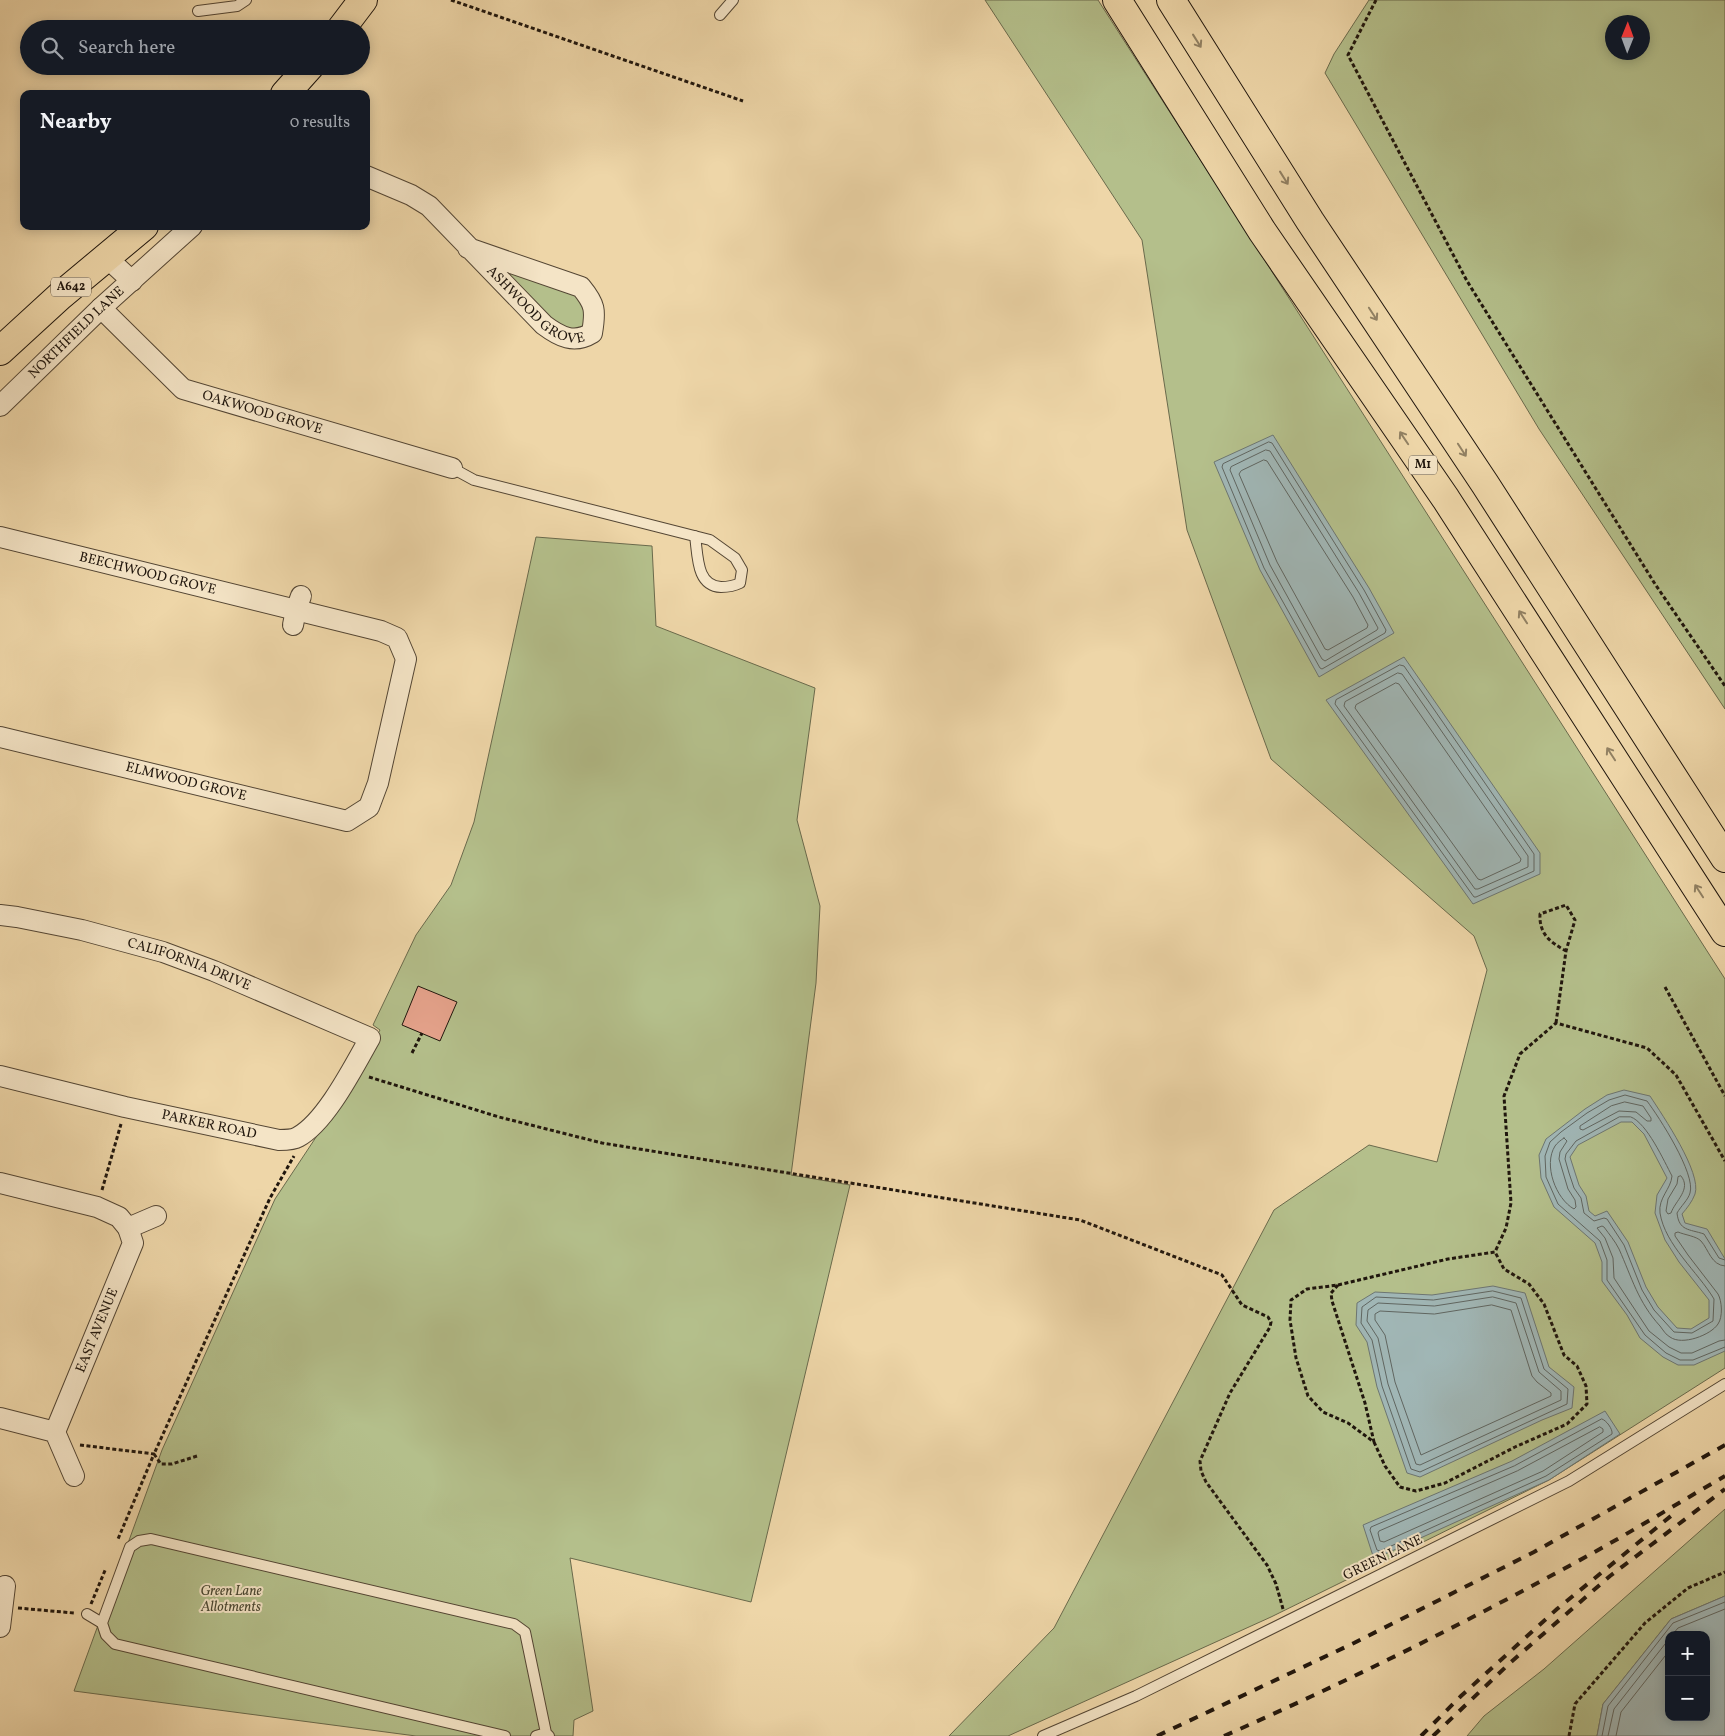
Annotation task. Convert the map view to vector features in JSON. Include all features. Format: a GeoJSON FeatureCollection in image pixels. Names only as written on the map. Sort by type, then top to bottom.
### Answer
{"type":"FeatureCollection","features":[{"type":"Feature","properties":{"kind":"highway"},"geometry":{"type":"LineString","coordinates":[[347,20],[364,0]]}},
{"type":"Feature","properties":{"kind":"highway","name":"M1"},"geometry":{"type":"LineString","coordinates":[[1117,0],[1262,231],[1446,499],[1725,932]]}},
{"type":"Feature","properties":{"kind":"highway"},"geometry":{"type":"LineString","coordinates":[[1170,0],[1305,212],[1485,484],[1725,858]]}},
{"type":"Feature","properties":{"kind":"highway"},"geometry":{"type":"LineString","coordinates":[[289,90],[302,75]]}},
{"type":"Feature","properties":{"kind":"highway","name":"A642"},"geometry":{"type":"LineString","coordinates":[[0,351],[60,296],[140,230]]}},
{"type":"Feature","properties":{"kind":"street","name":"ASHWOOD GROVE"},"geometry":{"type":"LineString","coordinates":[[370,178],[411,195],[429,206],[468,248],[555,334],[568,338],[583,339],[592,332],[595,317],[592,301],[581,287],[468,248]]}},
{"type":"Feature","properties":{"kind":"street","name":"NORTHFIELD LANE"},"geometry":{"type":"LineString","coordinates":[[0,406],[100,308],[188,230]]}},
{"type":"Feature","properties":{"kind":"street","name":"NORTHFIELD LANE"},"geometry":{"type":"LineString","coordinates":[[108,258],[132,281]]}},
{"type":"Feature","properties":{"kind":"street","name":"OAKWOOD GROVE"},"geometry":{"type":"LineString","coordinates":[[100,308],[183,389],[452,468]]}},
{"type":"Feature","properties":{"kind":"street","name":"BEECHWOOD GROVE"},"geometry":{"type":"LineString","coordinates":[[0,537],[382,631],[397,638],[406,659],[378,783],[369,807]]}},
{"type":"Feature","properties":{"kind":"street","name":"ELMWOOD GROVE"},"geometry":{"type":"LineString","coordinates":[[0,737],[347,821],[369,807]]}},
{"type":"Feature","properties":{"kind":"street","name":"CALIFORNIA DRIVE"},"geometry":{"type":"LineString","coordinates":[[0,915],[82,930],[163,952],[214,971],[370,1038],[351,1072]]}},
{"type":"Feature","properties":{"kind":"street"},"geometry":{"type":"LineString","coordinates":[[297,1138],[320,1118],[351,1072]]}},
{"type":"Feature","properties":{"kind":"street","name":"PARKER ROAD"},"geometry":{"type":"LineString","coordinates":[[0,1076],[125,1107],[279,1140],[297,1138]]}},
{"type":"Feature","properties":{"kind":"street"},"geometry":{"type":"LineString","coordinates":[[0,1184],[97,1207],[119,1216],[128,1228],[156,1216]]}},
{"type":"Feature","properties":{"kind":"street","name":"EAST AVENUE"},"geometry":{"type":"LineString","coordinates":[[58,1437],[133,1243],[128,1228]]}},
{"type":"Feature","properties":{"kind":"street"},"geometry":{"type":"LineString","coordinates":[[0,1418],[58,1437],[74,1476]]}},
{"type":"Feature","properties":{"kind":"street"},"geometry":{"type":"LineString","coordinates":[[0,1626],[5,1586]]}},
{"type":"Feature","properties":{"kind":"lane"},"geometry":{"type":"LineString","coordinates":[[198,11],[236,6],[246,0]]}},
{"type":"Feature","properties":{"kind":"lane"},"geometry":{"type":"LineString","coordinates":[[720,15],[733,0]]}},
{"type":"Feature","properties":{"kind":"lane"},"geometry":{"type":"LineString","coordinates":[[452,468],[474,480],[695,536],[710,540],[735,558],[742,570],[740,583],[734,586],[717,587],[710,585],[702,577],[695,536]]}},
{"type":"Feature","properties":{"kind":"lane","name":"GREEN LANE"},"geometry":{"type":"LineString","coordinates":[[1043,1736],[1136,1696],[1569,1481],[1725,1384]]}},
{"type":"Feature","properties":{"kind":"lane"},"geometry":{"type":"LineString","coordinates":[[505,1736],[115,1644],[106,1635],[102,1623],[130,1547],[140,1541],[151,1539],[514,1624],[525,1632],[544,1735]]}},
{"type":"Feature","properties":{"kind":"lane"},"geometry":{"type":"LineString","coordinates":[[87,1614],[102,1623]]}},
{"type":"Feature","properties":{"kind":"path"},"geometry":{"type":"LineString","coordinates":[[452,0],[743,101]]}},
{"type":"Feature","properties":{"kind":"path"},"geometry":{"type":"LineString","coordinates":[[1376,0],[1348,55],[1467,281],[1655,584],[1725,686]]}},
{"type":"Feature","properties":{"kind":"path"},"geometry":{"type":"LineString","coordinates":[[1495,1252],[1506,1228],[1511,1203],[1504,1096],[1520,1054],[1556,1023],[1566,951],[1575,920],[1566,905],[1540,914],[1540,923],[1549,941],[1566,951]]}},
{"type":"Feature","properties":{"kind":"path"},"geometry":{"type":"LineString","coordinates":[[1665,987],[1725,1096]]}},
{"type":"Feature","properties":{"kind":"path"},"geometry":{"type":"LineString","coordinates":[[1556,1023],[1647,1048],[1676,1075],[1725,1161]]}},
{"type":"Feature","properties":{"kind":"path"},"geometry":{"type":"LineString","coordinates":[[412,1053],[422,1033]]}},
{"type":"Feature","properties":{"kind":"path"},"geometry":{"type":"LineString","coordinates":[[351,1072],[499,1118],[602,1144],[1080,1220],[1222,1275],[1242,1305],[1268,1317],[1271,1322],[1270,1327],[1230,1394],[1200,1461],[1201,1471],[1206,1482],[1267,1565],[1276,1584],[1286,1622]]}},
{"type":"Feature","properties":{"kind":"path"},"geometry":{"type":"LineString","coordinates":[[97,1207],[125,1107]]}},
{"type":"Feature","properties":{"kind":"path"},"geometry":{"type":"LineString","coordinates":[[117,1543],[154,1454],[270,1198],[294,1156],[297,1138]]}},
{"type":"Feature","properties":{"kind":"path"},"geometry":{"type":"LineString","coordinates":[[1374,1442],[1348,1423],[1323,1412],[1308,1396],[1296,1358],[1290,1320],[1291,1300],[1307,1288],[1338,1285],[1448,1260],[1495,1252]]}},
{"type":"Feature","properties":{"kind":"path"},"geometry":{"type":"LineString","coordinates":[[1338,1285],[1331,1293],[1332,1301],[1365,1403],[1374,1442],[1385,1466],[1400,1487],[1416,1490],[1445,1483],[1515,1447],[1567,1424],[1587,1404],[1586,1386],[1577,1366],[1564,1355],[1544,1304],[1529,1284],[1504,1269],[1495,1252]]}},
{"type":"Feature","properties":{"kind":"path"},"geometry":{"type":"LineString","coordinates":[[58,1437],[154,1454],[161,1464],[172,1464],[197,1456]]}},
{"type":"Feature","properties":{"kind":"path"},"geometry":{"type":"LineString","coordinates":[[3,1607],[87,1614],[109,1561]]}},
{"type":"Feature","properties":{"kind":"path"},"geometry":{"type":"LineString","coordinates":[[1569,1736],[1575,1704],[1645,1623],[1688,1588],[1725,1572]]}},
{"type":"Feature","properties":{"kind":"green space"},"geometry":{"type":"Polygon","coordinates":[[[985,0],[1098,0],[1725,979],[1725,1368],[1549,1480],[1271,1617],[1008,1736],[949,1736],[1054,1628],[1274,1210],[1369,1145],[1437,1162],[1487,970],[1474,936],[1271,759],[1187,530],[1142,240],[985,0]]]}},
{"type":"Feature","properties":{"kind":"green space"},"geometry":{"type":"Polygon","coordinates":[[[1369,0],[1725,0],[1725,709],[1539,429],[1325,73],[1334,54],[1369,0]]]}},
{"type":"Feature","properties":{"kind":"green space"},"geometry":{"type":"Polygon","coordinates":[[[489,254],[581,287],[595,317],[568,338],[489,254]]]}},
{"type":"Feature","properties":{"kind":"green space","name":"Green Lane Allotments"},"geometry":{"type":"Polygon","coordinates":[[[536,537],[652,546],[656,626],[815,688],[797,820],[820,906],[816,983],[791,1175],[850,1185],[751,1602],[570,1558],[593,1711],[574,1720],[573,1736],[416,1736],[74,1691],[162,1450],[275,1199],[346,1092],[380,1030],[373,1025],[416,935],[451,885],[474,822],[536,537]]]}},
{"type":"Feature","properties":{"kind":"green space"},"geometry":{"type":"Polygon","coordinates":[[[1725,1509],[1725,1596],[1671,1619],[1603,1704],[1597,1736],[1467,1736],[1484,1716],[1544,1669],[1725,1509]]]}},
{"type":"Feature","properties":{"kind":"water"},"geometry":{"type":"Polygon","coordinates":[[[1273,435],[1369,588],[1394,633],[1319,677],[1260,570],[1214,462],[1273,435]]]}},
{"type":"Feature","properties":{"kind":"water"},"geometry":{"type":"Polygon","coordinates":[[[1404,657],[1540,853],[1540,874],[1473,904],[1326,700],[1404,657]]]}},
{"type":"Feature","properties":{"kind":"water"},"geometry":{"type":"Polygon","coordinates":[[[1624,1090],[1650,1096],[1680,1145],[1693,1173],[1696,1185],[1695,1194],[1682,1214],[1685,1223],[1707,1229],[1725,1259],[1725,1351],[1694,1365],[1678,1365],[1663,1357],[1640,1338],[1627,1315],[1602,1281],[1602,1262],[1595,1243],[1554,1207],[1541,1178],[1539,1155],[1546,1139],[1585,1109],[1607,1095],[1624,1090]],[[1621,1122],[1578,1145],[1570,1157],[1579,1185],[1586,1196],[1589,1211],[1595,1216],[1607,1211],[1628,1242],[1646,1287],[1658,1307],[1677,1328],[1691,1329],[1709,1318],[1709,1300],[1679,1262],[1665,1240],[1655,1213],[1657,1195],[1667,1178],[1644,1134],[1632,1122],[1621,1122]]]}},
{"type":"Feature","properties":{"kind":"water"},"geometry":{"type":"Polygon","coordinates":[[[1493,1286],[1525,1293],[1549,1367],[1574,1387],[1572,1408],[1420,1477],[1407,1473],[1377,1387],[1367,1342],[1356,1325],[1357,1303],[1375,1292],[1432,1295],[1493,1286]]]}},
{"type":"Feature","properties":{"kind":"water"},"geometry":{"type":"Polygon","coordinates":[[[1605,1411],[1620,1434],[1549,1480],[1374,1559],[1363,1525],[1512,1461],[1605,1411]]]}},
{"type":"Feature","properties":{"kind":"water"},"geometry":{"type":"Polygon","coordinates":[[[1725,1596],[1725,1736],[1597,1736],[1603,1704],[1671,1619],[1725,1596]]]}},
{"type":"Feature","properties":{"kind":"building"},"geometry":{"type":"Polygon","coordinates":[[[418,986],[457,1002],[440,1041],[402,1025],[418,986]]]}},
{"type":"Feature","properties":{"kind":"railway"},"geometry":{"type":"LineString","coordinates":[[1157,1736],[1354,1643],[1534,1552],[1725,1445]]}},
{"type":"Feature","properties":{"kind":"railway"},"geometry":{"type":"LineString","coordinates":[[1224,1736],[1363,1672],[1501,1603],[1608,1545],[1725,1476]]}},
{"type":"Feature","properties":{"kind":"railway"},"geometry":{"type":"LineString","coordinates":[[1433,1736],[1511,1662],[1610,1576],[1725,1489]]}},
{"type":"Feature","properties":{"kind":"railway"},"geometry":{"type":"LineString","coordinates":[[1421,1736],[1461,1696],[1557,1609],[1677,1511]]}}]}
